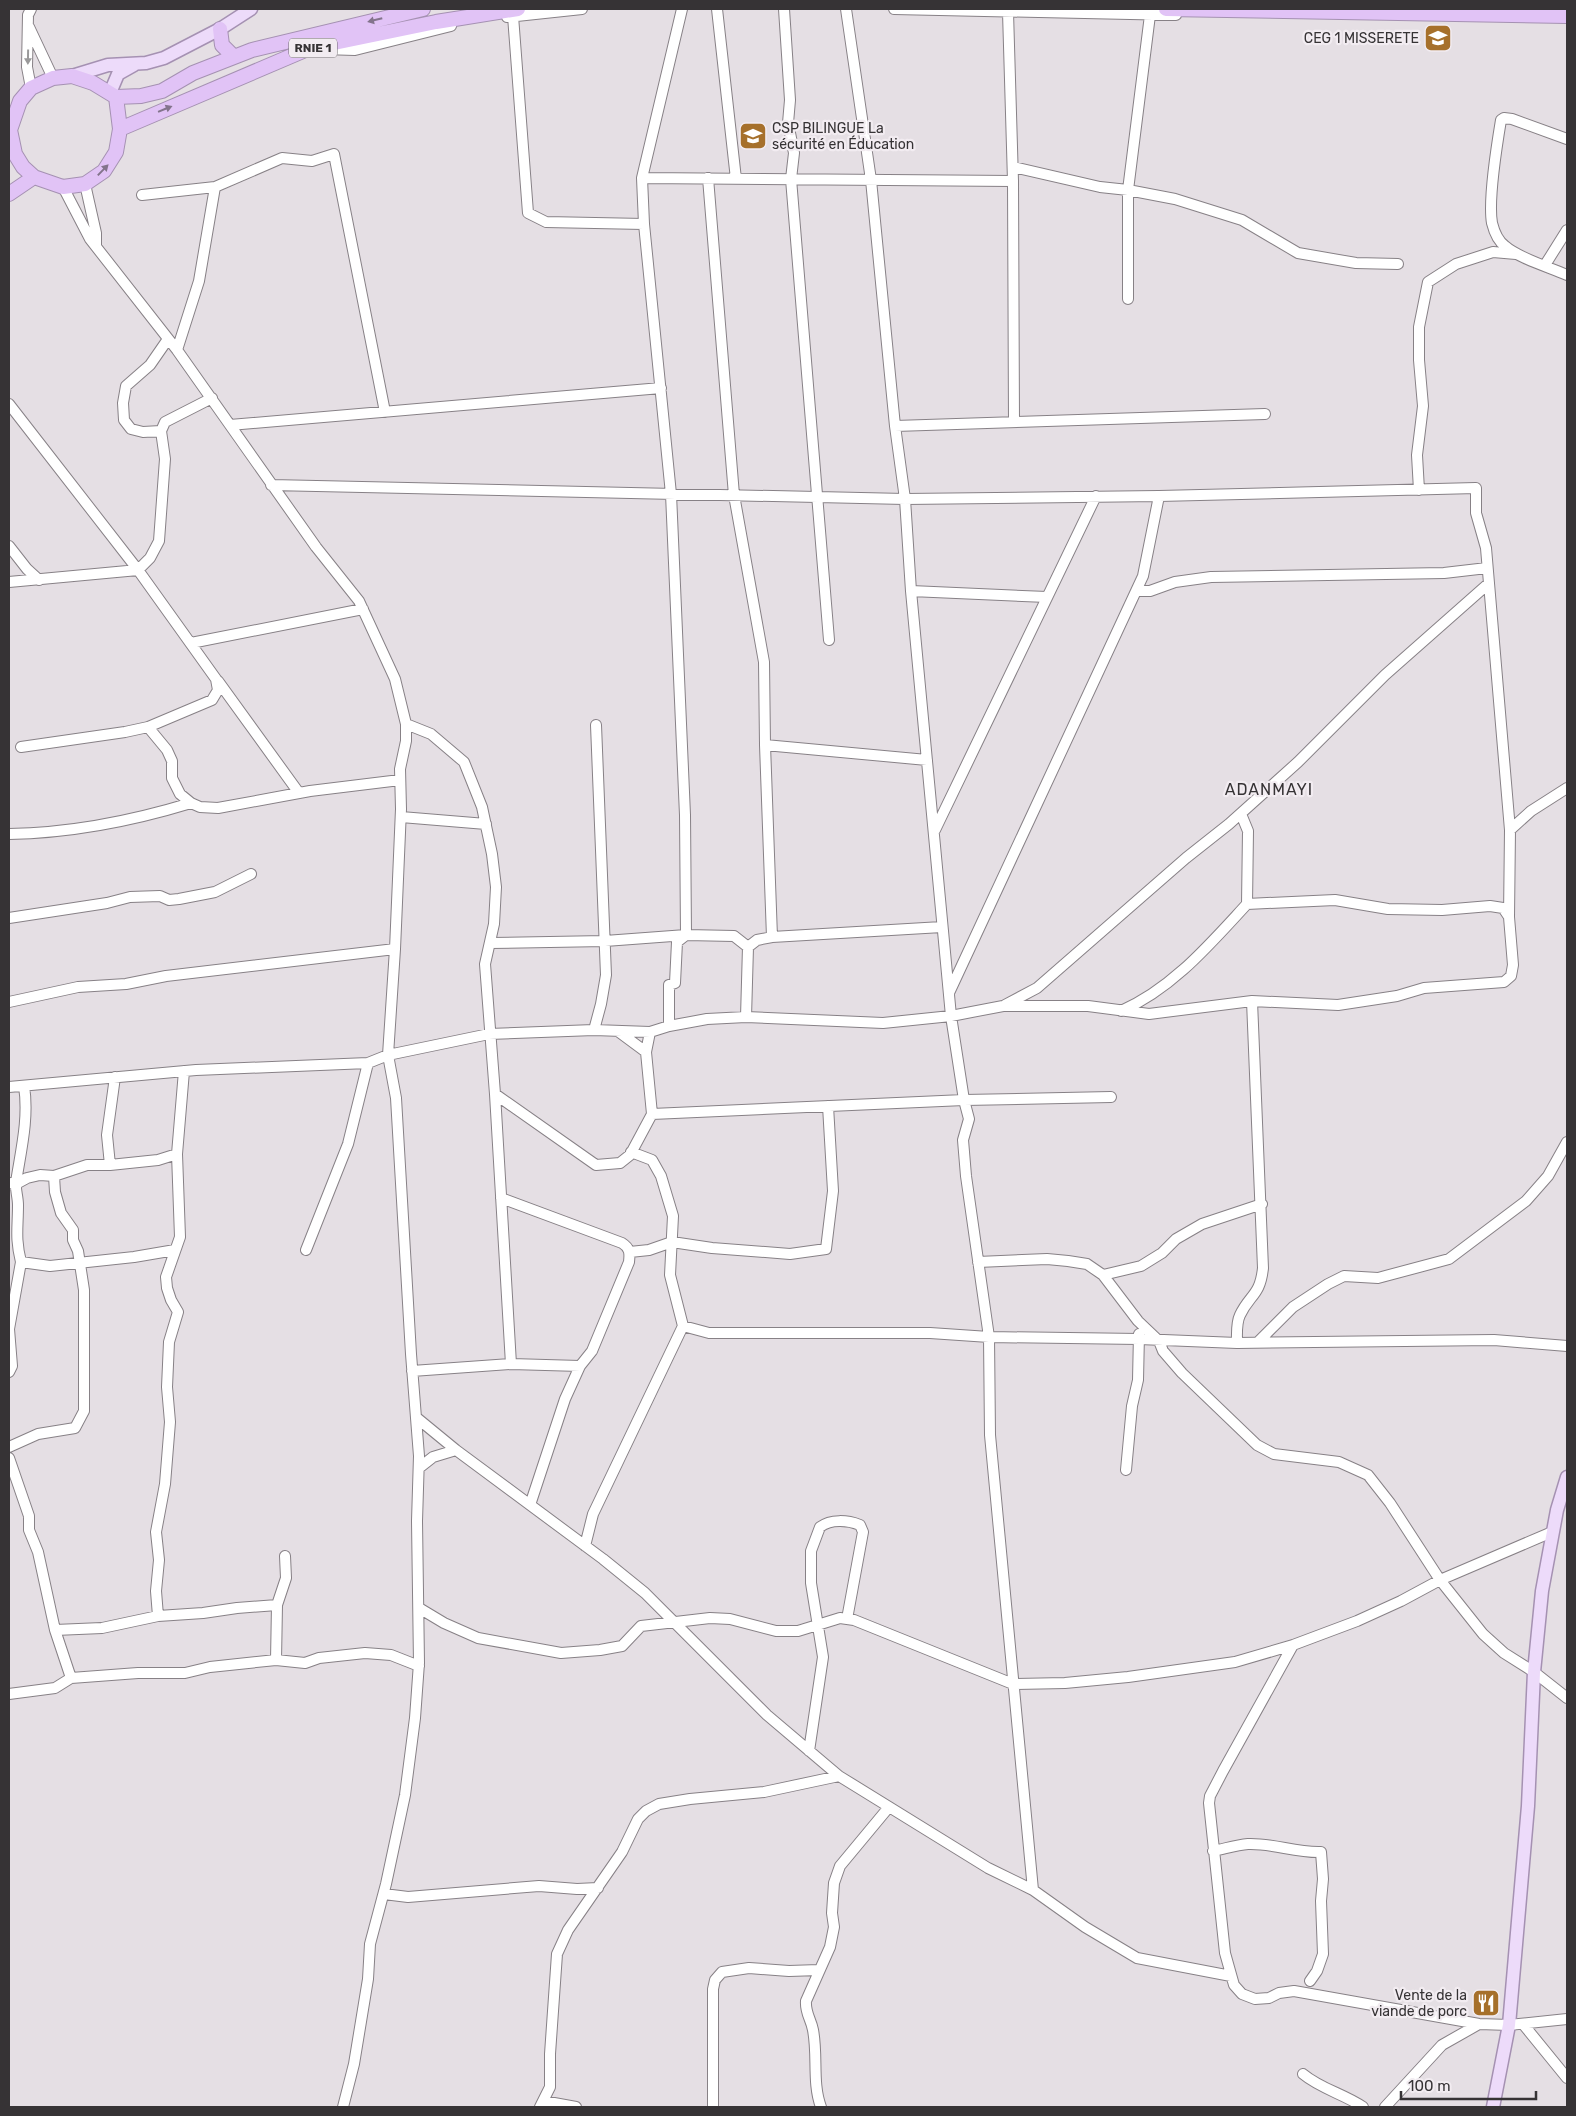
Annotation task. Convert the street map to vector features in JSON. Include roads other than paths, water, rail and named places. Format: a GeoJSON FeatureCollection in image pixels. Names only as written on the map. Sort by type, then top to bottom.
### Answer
{"type":"FeatureCollection","features":[{"type":"Feature","properties":{"kind":"highway","name":"RNIE 1"},"geometry":{"type":"LineString","coordinates":[[113,95],[141,96],[162,91],[193,72],[233,56],[423,9]]}},
{"type":"Feature","properties":{"kind":"highway"},"geometry":{"type":"LineString","coordinates":[[1166,9],[1567,16]]}},
{"type":"Feature","properties":{"kind":"highway","name":"RNIE 1"},"geometry":{"type":"LineString","coordinates":[[120,129],[310,48],[436,22],[516,12]]}},
{"type":"Feature","properties":{"kind":"highway"},"geometry":{"type":"LineString","coordinates":[[220,29],[222,45],[233,56]]}},
{"type":"Feature","properties":{"kind":"highway"},"geometry":{"type":"LineString","coordinates":[[72,76],[93,83],[113,95],[120,129],[116,152],[104,171],[85,184],[63,187],[34,177],[22,167],[12,156],[10,129],[14,100],[31,88],[53,78],[72,76]]}},
{"type":"Feature","properties":{"kind":"highway"},"geometry":{"type":"LineString","coordinates":[[9,194],[34,177]]}},
{"type":"Feature","properties":{"kind":"main road"},"geometry":{"type":"LineString","coordinates":[[72,76],[108,64],[164,58],[220,29],[251,9]]}},
{"type":"Feature","properties":{"kind":"main road"},"geometry":{"type":"LineString","coordinates":[[113,95],[118,74],[138,62]]}},
{"type":"Feature","properties":{"kind":"main road"},"geometry":{"type":"LineString","coordinates":[[1493,2107],[1509,2025],[1528,1806],[1534,1672],[1542,1591],[1552,1532],[1567,1477]]}},
{"type":"Feature","properties":{"kind":"street"},"geometry":{"type":"LineString","coordinates":[[30,9],[27,67],[31,88]]}},
{"type":"Feature","properties":{"kind":"street"},"geometry":{"type":"LineString","coordinates":[[582,9],[516,12],[528,213],[546,222],[644,224]]}},
{"type":"Feature","properties":{"kind":"street"},"geometry":{"type":"LineString","coordinates":[[682,9],[642,178],[644,224],[662,388],[671,494],[685,815],[686,935]]}},
{"type":"Feature","properties":{"kind":"street"},"geometry":{"type":"LineString","coordinates":[[717,9],[736,178]]}},
{"type":"Feature","properties":{"kind":"street"},"geometry":{"type":"LineString","coordinates":[[784,9],[790,100],[788,123],[794,153],[791,179],[830,640]]}},
{"type":"Feature","properties":{"kind":"street"},"geometry":{"type":"LineString","coordinates":[[846,9],[871,180],[895,426],[905,499],[911,591],[948,994],[964,1100],[969,1119],[962,1140],[989,1338],[990,1435],[1033,1890]]}},
{"type":"Feature","properties":{"kind":"street"},"geometry":{"type":"LineString","coordinates":[[894,9],[1567,22]]}},
{"type":"Feature","properties":{"kind":"street"},"geometry":{"type":"LineString","coordinates":[[1008,12],[1013,167],[1014,422]]}},
{"type":"Feature","properties":{"kind":"street"},"geometry":{"type":"LineString","coordinates":[[1128,299],[1128,190],[1150,15]]}},
{"type":"Feature","properties":{"kind":"street"},"geometry":{"type":"LineString","coordinates":[[28,26],[53,78]]}},
{"type":"Feature","properties":{"kind":"street"},"geometry":{"type":"LineString","coordinates":[[1567,139],[1512,119],[1504,118],[1501,120],[1492,197],[1492,222],[1497,236],[1504,246],[1516,254],[1567,275]]}},
{"type":"Feature","properties":{"kind":"street"},"geometry":{"type":"LineString","coordinates":[[142,195],[215,187],[282,158],[312,161],[334,154],[385,412]]}},
{"type":"Feature","properties":{"kind":"street"},"geometry":{"type":"LineString","coordinates":[[1013,167],[1100,187],[1128,190],[1174,199],[1242,220],[1298,253],[1356,262],[1398,264]]}},
{"type":"Feature","properties":{"kind":"street"},"geometry":{"type":"LineString","coordinates":[[642,178],[1013,181]]}},
{"type":"Feature","properties":{"kind":"street"},"geometry":{"type":"LineString","coordinates":[[708,178],[734,495],[764,662],[772,937]]}},
{"type":"Feature","properties":{"kind":"street"},"geometry":{"type":"LineString","coordinates":[[85,184],[96,233],[96,246]]}},
{"type":"Feature","properties":{"kind":"street"},"geometry":{"type":"LineString","coordinates":[[63,187],[85,230],[96,246],[177,350],[271,485],[363,609],[395,679],[406,724],[406,741],[400,780],[401,817],[388,1055],[396,1098],[412,1370],[417,1418],[419,1468],[417,1521],[419,1666],[415,1718],[405,1795],[384,1894],[370,1944],[368,1978],[354,2064],[343,2107]]}},
{"type":"Feature","properties":{"kind":"street"},"geometry":{"type":"LineString","coordinates":[[177,350],[199,281],[215,187]]}},
{"type":"Feature","properties":{"kind":"street"},"geometry":{"type":"LineString","coordinates":[[1545,265],[1567,230]]}},
{"type":"Feature","properties":{"kind":"street"},"geometry":{"type":"LineString","coordinates":[[1419,490],[1417,454],[1423,406],[1419,360],[1419,327],[1428,282],[1456,264],[1493,252],[1516,254]]}},
{"type":"Feature","properties":{"kind":"street"},"geometry":{"type":"LineString","coordinates":[[162,431],[144,432],[131,428],[124,420],[123,403],[126,386],[150,365],[168,339]]}},
{"type":"Feature","properties":{"kind":"street"},"geometry":{"type":"LineString","coordinates":[[230,425],[662,388]]}},
{"type":"Feature","properties":{"kind":"street"},"geometry":{"type":"LineString","coordinates":[[9,582],[138,570],[150,558],[159,541],[165,459],[162,431],[166,422],[212,398]]}},
{"type":"Feature","properties":{"kind":"street"},"geometry":{"type":"LineString","coordinates":[[9,404],[138,570],[299,793]]}},
{"type":"Feature","properties":{"kind":"street"},"geometry":{"type":"LineString","coordinates":[[895,426],[1265,414]]}},
{"type":"Feature","properties":{"kind":"street"},"geometry":{"type":"LineString","coordinates":[[9,1087],[184,1071],[368,1062],[388,1055],[489,1034],[594,1030],[650,1032],[669,1026],[708,1019],[746,1017],[883,1023],[951,1016],[1003,1006],[1088,1006],[1149,1014],[1252,1001],[1338,1005],[1398,996],[1424,988],[1504,982],[1511,976],[1513,965],[1509,917],[1510,830],[1486,548],[1476,513],[1476,488],[1159,496],[905,499],[271,485]]}},
{"type":"Feature","properties":{"kind":"street"},"geometry":{"type":"LineString","coordinates":[[934,830],[1096,496]]}},
{"type":"Feature","properties":{"kind":"street"},"geometry":{"type":"LineString","coordinates":[[948,994],[1136,591],[1142,576],[1159,496]]}},
{"type":"Feature","properties":{"kind":"street"},"geometry":{"type":"LineString","coordinates":[[9,546],[27,569],[39,580]]}},
{"type":"Feature","properties":{"kind":"street"},"geometry":{"type":"LineString","coordinates":[[1136,591],[1150,591],[1175,582],[1211,577],[1444,573],[1487,568]]}},
{"type":"Feature","properties":{"kind":"street"},"geometry":{"type":"LineString","coordinates":[[1003,1006],[1037,988],[1186,858],[1241,814],[1298,762],[1384,675],[1488,584]]}},
{"type":"Feature","properties":{"kind":"street"},"geometry":{"type":"LineString","coordinates":[[911,591],[1047,597]]}},
{"type":"Feature","properties":{"kind":"street"},"geometry":{"type":"LineString","coordinates":[[191,643],[363,609]]}},
{"type":"Feature","properties":{"kind":"street"},"geometry":{"type":"LineString","coordinates":[[21,747],[148,727],[212,700],[218,690],[216,678]]}},
{"type":"Feature","properties":{"kind":"street"},"geometry":{"type":"LineString","coordinates":[[406,724],[431,734],[464,762],[482,807],[486,824],[496,887],[494,924],[485,964],[512,1364]]}},
{"type":"Feature","properties":{"kind":"street"},"geometry":{"type":"LineString","coordinates":[[594,1030],[606,974],[596,725]]}},
{"type":"Feature","properties":{"kind":"street"},"geometry":{"type":"LineString","coordinates":[[148,727],[167,750],[172,761],[172,778],[180,794],[191,803],[200,807],[218,808],[299,793],[400,780]]}},
{"type":"Feature","properties":{"kind":"street"},"geometry":{"type":"LineString","coordinates":[[765,745],[926,760]]}},
{"type":"Feature","properties":{"kind":"street"},"geometry":{"type":"LineString","coordinates":[[1510,830],[1531,811],[1567,788]]}},
{"type":"Feature","properties":{"kind":"street"},"geometry":{"type":"LineString","coordinates":[[9,834],[47,833],[144,818],[191,803]]}},
{"type":"Feature","properties":{"kind":"street"},"geometry":{"type":"LineString","coordinates":[[1121,1011],[1139,1003],[1194,960],[1247,904],[1248,832],[1241,814]]}},
{"type":"Feature","properties":{"kind":"street"},"geometry":{"type":"LineString","coordinates":[[401,817],[486,824]]}},
{"type":"Feature","properties":{"kind":"street"},"geometry":{"type":"LineString","coordinates":[[9,918],[107,903],[130,897],[160,896],[169,900],[179,899],[215,892],[251,874]]}},
{"type":"Feature","properties":{"kind":"street"},"geometry":{"type":"LineString","coordinates":[[1247,904],[1335,900],[1388,909],[1442,910],[1490,906],[1503,908],[1509,917]]}},
{"type":"Feature","properties":{"kind":"street"},"geometry":{"type":"LineString","coordinates":[[748,947],[757,940],[772,937],[942,927]]}},
{"type":"Feature","properties":{"kind":"street"},"geometry":{"type":"LineString","coordinates":[[669,1026],[669,985],[675,983],[677,942],[686,935]]}},
{"type":"Feature","properties":{"kind":"street"},"geometry":{"type":"LineString","coordinates":[[490,942],[605,941],[686,935],[734,936],[748,947]]}},
{"type":"Feature","properties":{"kind":"street"},"geometry":{"type":"LineString","coordinates":[[746,1017],[748,947]]}},
{"type":"Feature","properties":{"kind":"street"},"geometry":{"type":"LineString","coordinates":[[9,1002],[78,987],[126,984],[166,976],[395,948]]}},
{"type":"Feature","properties":{"kind":"street"},"geometry":{"type":"LineString","coordinates":[[1237,1343],[1240,1314],[1257,1293],[1262,1282],[1263,1268],[1262,1204],[1252,1001]]}},
{"type":"Feature","properties":{"kind":"street"},"geometry":{"type":"LineString","coordinates":[[619,1032],[646,1052]]}},
{"type":"Feature","properties":{"kind":"street"},"geometry":{"type":"LineString","coordinates":[[495,1094],[596,1165],[620,1163],[631,1152],[652,1114],[646,1052],[650,1032]]}},
{"type":"Feature","properties":{"kind":"street"},"geometry":{"type":"LineString","coordinates":[[306,1250],[348,1144],[368,1062]]}},
{"type":"Feature","properties":{"kind":"street"},"geometry":{"type":"LineString","coordinates":[[158,1616],[156,1590],[159,1560],[156,1532],[165,1484],[170,1422],[166,1387],[169,1342],[178,1312],[169,1294],[166,1276],[180,1237],[177,1154],[184,1071]]}},
{"type":"Feature","properties":{"kind":"street"},"geometry":{"type":"LineString","coordinates":[[110,1165],[107,1135],[115,1078]]}},
{"type":"Feature","properties":{"kind":"street"},"geometry":{"type":"LineString","coordinates":[[9,1372],[12,1366],[10,1329],[21,1262],[16,1241],[18,1202],[12,1184],[20,1162],[26,1111],[24,1086]]}},
{"type":"Feature","properties":{"kind":"street"},"geometry":{"type":"LineString","coordinates":[[652,1114],[964,1100],[1111,1097]]}},
{"type":"Feature","properties":{"kind":"street"},"geometry":{"type":"LineString","coordinates":[[630,1252],[649,1250],[672,1242],[712,1248],[790,1254],[826,1250],[833,1191],[828,1106]]}},
{"type":"Feature","properties":{"kind":"street"},"geometry":{"type":"LineString","coordinates":[[1258,1342],[1293,1307],[1344,1276],[1378,1278],[1449,1259],[1526,1201],[1548,1176],[1567,1142]]}},
{"type":"Feature","properties":{"kind":"street"},"geometry":{"type":"LineString","coordinates":[[585,1546],[593,1514],[683,1326],[670,1275],[673,1216],[661,1176],[652,1160],[631,1152]]}},
{"type":"Feature","properties":{"kind":"street"},"geometry":{"type":"LineString","coordinates":[[12,1184],[40,1175],[54,1176],[87,1165],[110,1165],[158,1160],[177,1154]]}},
{"type":"Feature","properties":{"kind":"street"},"geometry":{"type":"LineString","coordinates":[[9,1446],[38,1434],[75,1428],[84,1411],[82,1332],[85,1317],[80,1263],[78,1250],[73,1240],[74,1230],[61,1213],[54,1176]]}},
{"type":"Feature","properties":{"kind":"street"},"geometry":{"type":"LineString","coordinates":[[501,1198],[622,1243],[627,1246],[630,1252],[629,1262],[592,1351],[580,1366],[565,1399],[530,1505]]}},
{"type":"Feature","properties":{"kind":"street"},"geometry":{"type":"LineString","coordinates":[[1103,1275],[1141,1266],[1162,1253],[1176,1239],[1202,1224],[1262,1204]]}},
{"type":"Feature","properties":{"kind":"street"},"geometry":{"type":"LineString","coordinates":[[21,1262],[50,1266],[134,1257],[175,1250]]}},
{"type":"Feature","properties":{"kind":"street"},"geometry":{"type":"LineString","coordinates":[[978,1262],[1047,1259],[1068,1261],[1087,1264],[1103,1275],[1138,1321],[1159,1341],[1163,1351],[1182,1373],[1264,1449],[1274,1454],[1339,1462],[1368,1475],[1390,1503],[1440,1580],[1483,1634],[1504,1653],[1534,1672],[1567,1698]]}},
{"type":"Feature","properties":{"kind":"street"},"geometry":{"type":"LineString","coordinates":[[1126,1470],[1132,1406],[1138,1380],[1138,1321]]}},
{"type":"Feature","properties":{"kind":"street"},"geometry":{"type":"LineString","coordinates":[[683,1326],[709,1333],[800,1331],[930,1333],[989,1338],[1139,1339],[1237,1343],[1494,1340],[1567,1346]]}},
{"type":"Feature","properties":{"kind":"street"},"geometry":{"type":"LineString","coordinates":[[412,1370],[512,1364],[580,1366]]}},
{"type":"Feature","properties":{"kind":"street"},"geometry":{"type":"LineString","coordinates":[[417,1418],[456,1450],[645,1593],[767,1715],[838,1776],[988,1868],[1033,1890],[1085,1927],[1137,1958],[1231,1976]]}},
{"type":"Feature","properties":{"kind":"street"},"geometry":{"type":"LineString","coordinates":[[419,1468],[433,1457],[456,1450]]}},
{"type":"Feature","properties":{"kind":"street"},"geometry":{"type":"LineString","coordinates":[[9,1458],[29,1516],[29,1530],[38,1552],[55,1630],[71,1678]]}},
{"type":"Feature","properties":{"kind":"street"},"geometry":{"type":"LineString","coordinates":[[809,1751],[822,1657],[811,1583],[811,1551],[820,1527],[831,1521],[855,1523],[860,1525],[862,1532],[846,1619]]}},
{"type":"Feature","properties":{"kind":"street"},"geometry":{"type":"LineString","coordinates":[[419,1608],[444,1623],[478,1638],[561,1653],[622,1646],[641,1626],[710,1618],[730,1619],[776,1631],[798,1631],[840,1618],[854,1620],[1013,1684],[1065,1683],[1128,1677],[1235,1662],[1293,1645],[1401,1601],[1440,1580],[1552,1532]]}},
{"type":"Feature","properties":{"kind":"street"},"geometry":{"type":"LineString","coordinates":[[276,1660],[277,1605],[286,1578],[285,1556]]}},
{"type":"Feature","properties":{"kind":"street"},"geometry":{"type":"LineString","coordinates":[[55,1630],[102,1628],[158,1616],[202,1614],[237,1608],[277,1605]]}},
{"type":"Feature","properties":{"kind":"street"},"geometry":{"type":"LineString","coordinates":[[1293,1645],[1210,1796],[1209,1814],[1225,1953],[1234,1985],[1242,1994],[1255,1999],[1294,1992],[1479,2024],[1509,2025],[1567,2019]]}},
{"type":"Feature","properties":{"kind":"street"},"geometry":{"type":"LineString","coordinates":[[9,1694],[56,1688],[71,1678],[138,1673],[185,1673],[210,1667],[276,1660],[304,1663],[319,1658],[365,1653],[392,1655],[419,1666]]}},
{"type":"Feature","properties":{"kind":"street"},"geometry":{"type":"LineString","coordinates":[[576,2107],[542,2104],[550,2087],[550,2054],[557,1954],[568,1930],[622,1852],[638,1819],[646,1811],[659,1804],[764,1792],[838,1776]]}},
{"type":"Feature","properties":{"kind":"street"},"geometry":{"type":"LineString","coordinates":[[822,2107],[816,2091],[813,2030],[805,2010],[806,2001],[830,1946],[834,1926],[832,1912],[834,1883],[840,1866],[889,1807]]}},
{"type":"Feature","properties":{"kind":"street"},"geometry":{"type":"LineString","coordinates":[[1213,1851],[1246,1844],[1303,1852],[1322,1852],[1323,1954],[1317,1971],[1310,1982]]}},
{"type":"Feature","properties":{"kind":"street"},"geometry":{"type":"LineString","coordinates":[[384,1894],[408,1897],[538,1886],[577,1889],[598,1888]]}},
{"type":"Feature","properties":{"kind":"street"},"geometry":{"type":"LineString","coordinates":[[577,1889],[585,1907]]}},
{"type":"Feature","properties":{"kind":"street"},"geometry":{"type":"LineString","coordinates":[[713,2107],[713,1989],[716,1980],[722,1972],[749,1968],[788,1971],[819,1970]]}},
{"type":"Feature","properties":{"kind":"street"},"geometry":{"type":"LineString","coordinates":[[1385,2107],[1442,2045],[1479,2024]]}},
{"type":"Feature","properties":{"kind":"street"},"geometry":{"type":"LineString","coordinates":[[1523,2024],[1567,2078]]}},
{"type":"Feature","properties":{"kind":"street"},"geometry":{"type":"LineString","coordinates":[[1303,2074],[1312,2082],[1351,2099],[1363,2107]]}},
{"type":"Feature","properties":{"kind":"place","name":"CEG 1 MISSERETE"},"geometry":{"type":"Point","coordinates":[1438,38]}},
{"type":"Feature","properties":{"kind":"place","name":"CSP BILINGUE La sécurité en Éducation"},"geometry":{"type":"Point","coordinates":[753,136]}},
{"type":"Feature","properties":{"kind":"place","name":"Vente de la viande de porc"},"geometry":{"type":"Point","coordinates":[1486,2003]}},
{"type":"Feature","properties":{"kind":"district","name":"ADANMAYI"},"geometry":{"type":"Point","coordinates":[1269,789]}}]}
